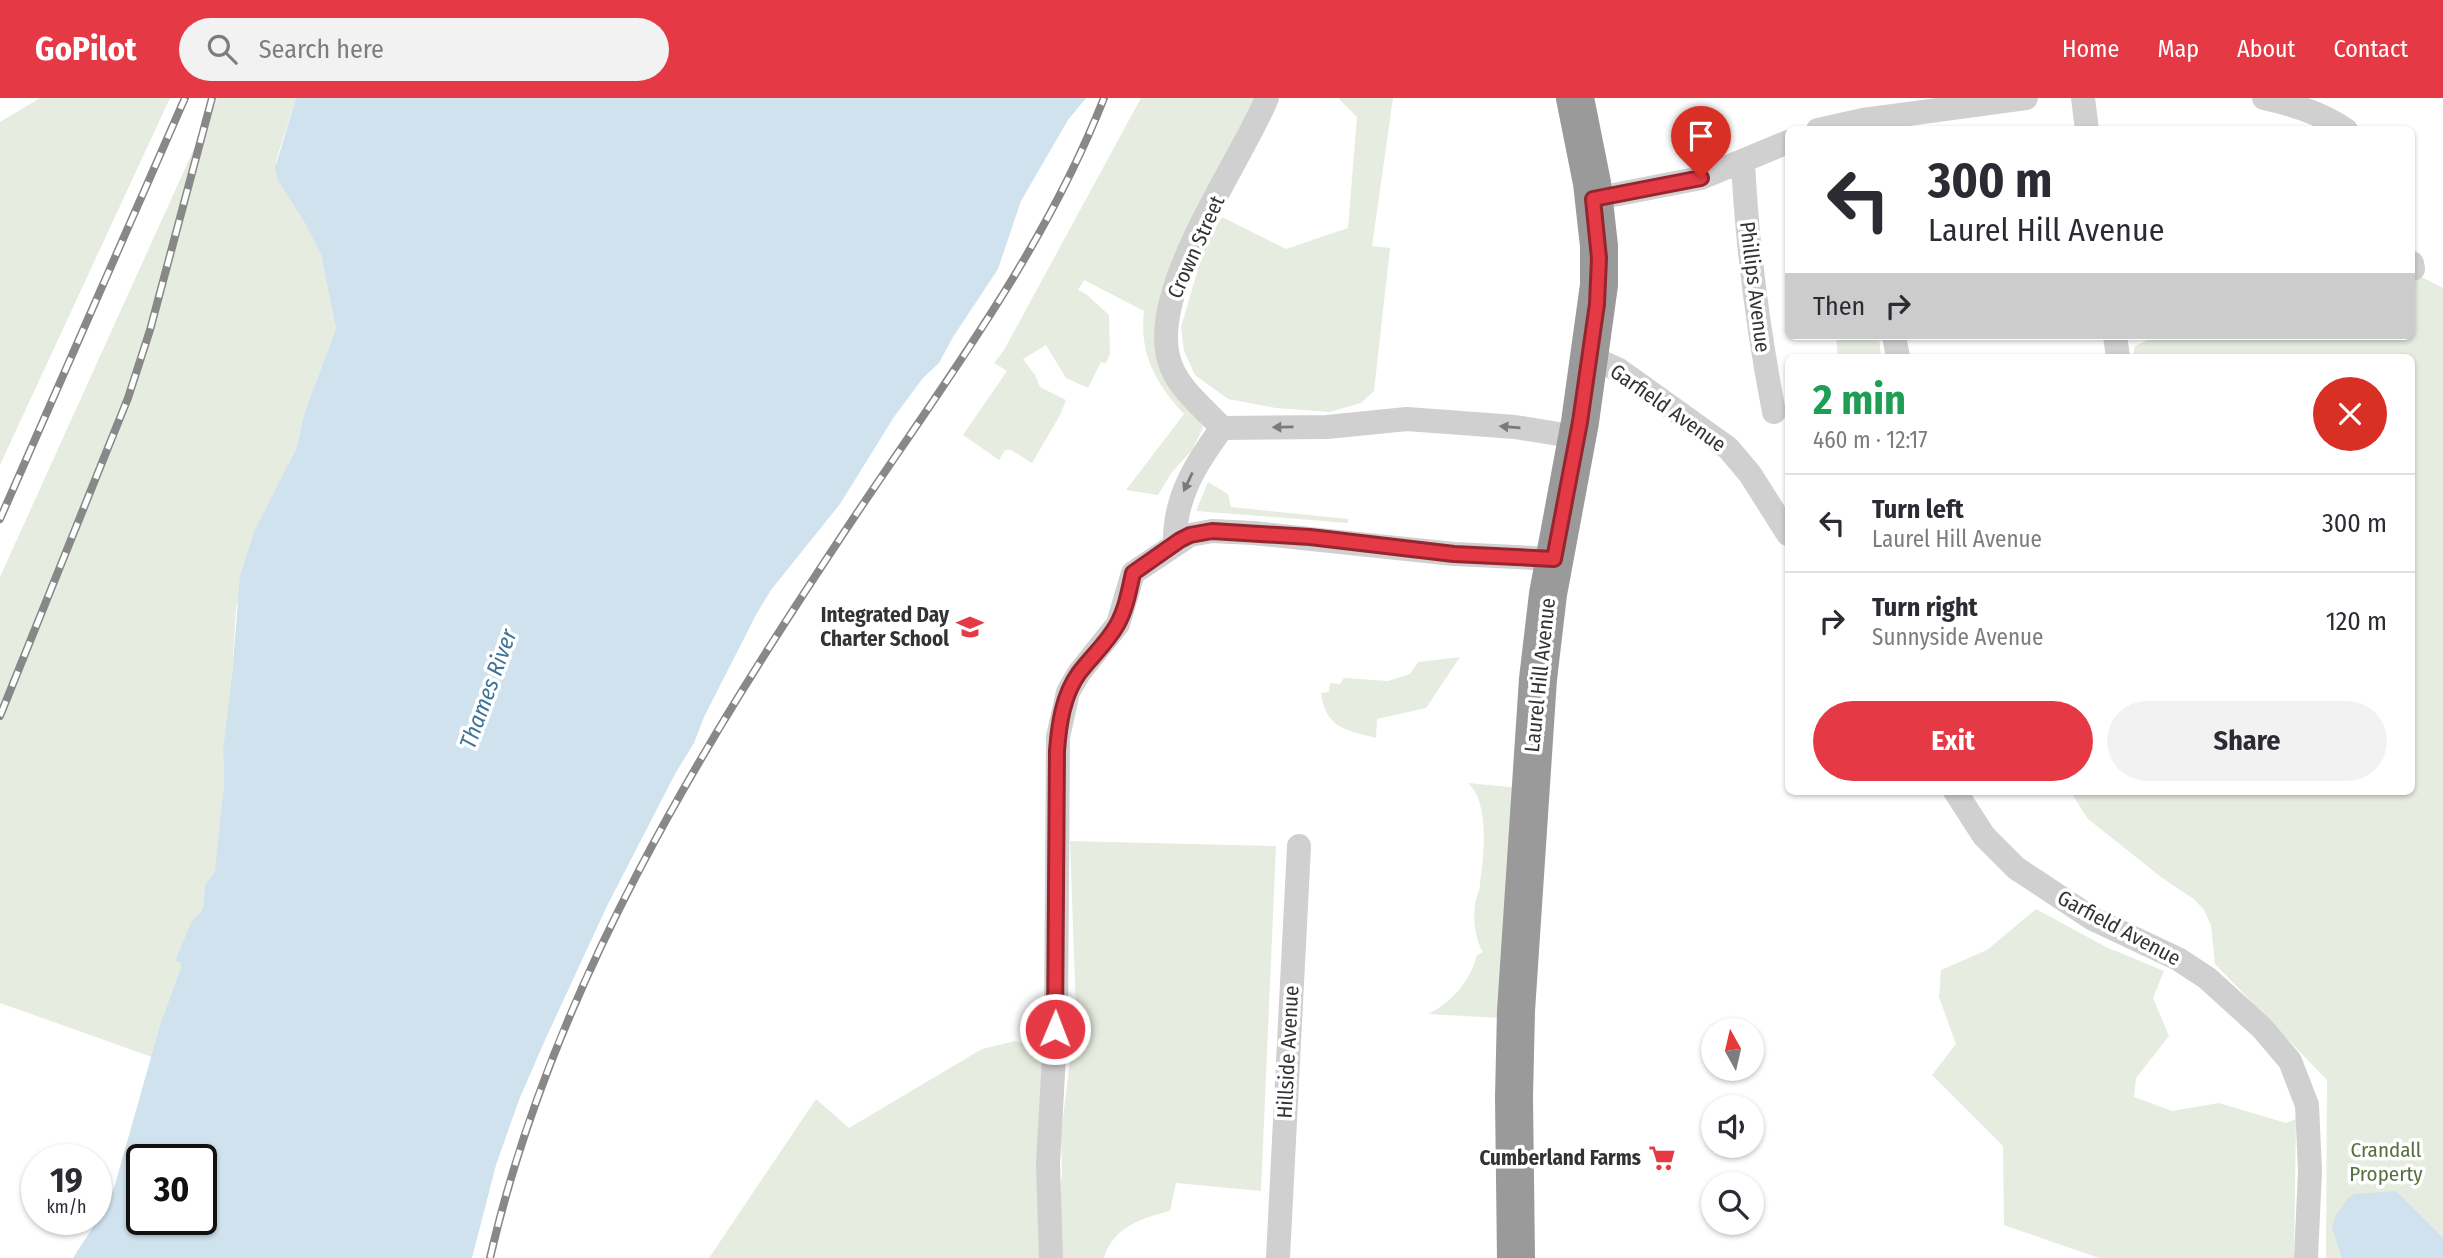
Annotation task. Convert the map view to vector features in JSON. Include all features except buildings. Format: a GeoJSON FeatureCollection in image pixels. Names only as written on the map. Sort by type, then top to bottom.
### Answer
{"type":"FeatureCollection","features":[{"type":"Feature","properties":{"kind":"highway","name":"Laurel Hill Avenue"},"geometry":{"type":"LineString","coordinates":[[1516,1258],[1514,1097],[1518,975],[1538,679],[1554,559],[1590,360],[1600,276],[1593,199],[1576,98]]}},
{"type":"Feature","properties":{"kind":"street","name":"Crown Street"},"geometry":{"type":"LineString","coordinates":[[1222,428],[1173,371],[1166,345],[1166,326],[1180,273],[1267,98]]}},
{"type":"Feature","properties":{"kind":"street"},"geometry":{"type":"LineString","coordinates":[[1864,125],[2026,98]]}},
{"type":"Feature","properties":{"kind":"street"},"geometry":{"type":"LineString","coordinates":[[2083,98],[2086,126]]}},
{"type":"Feature","properties":{"kind":"street"},"geometry":{"type":"LineString","coordinates":[[2264,98],[2295,106],[2339,126]]}},
{"type":"Feature","properties":{"kind":"street"},"geometry":{"type":"LineString","coordinates":[[1593,199],[1701,178],[1785,143]]}},
{"type":"Feature","properties":{"kind":"street","name":"Phillips Avenue"},"geometry":{"type":"LineString","coordinates":[[1743,161],[1751,266],[1774,412]]}},
{"type":"Feature","properties":{"kind":"street","name":"Garfield Avenue"},"geometry":{"type":"LineString","coordinates":[[1590,360],[1619,370],[1721,443],[1750,474],[1785,529]]}},
{"type":"Feature","properties":{"kind":"street"},"geometry":{"type":"LineString","coordinates":[[1175,543],[1175,520],[1184,491],[1197,464],[1222,428],[1327,427],[1407,419],[1516,427],[1577,437]]}},
{"type":"Feature","properties":{"kind":"street"},"geometry":{"type":"LineString","coordinates":[[1051,1258],[1049,1139],[1056,1019],[1059,726],[1073,682],[1114,631],[1122,615],[1133,573],[1190,535],[1212,531],[1342,541],[1454,554],[1554,559]]}},
{"type":"Feature","properties":{"kind":"street","name":"Garfield Avenue"},"geometry":{"type":"LineString","coordinates":[[1958,795],[1984,836],[2016,868],[2093,919],[2193,968],[2243,1008],[2290,1061],[2307,1105],[2310,1171],[2306,1258]]}},
{"type":"Feature","properties":{"kind":"street","name":"Hillside Avenue"},"geometry":{"type":"LineString","coordinates":[[1278,1258],[1299,846]]}},
{"type":"Feature","properties":{"kind":"green space"},"geometry":{"type":"Polygon","coordinates":[[[40,98],[170,98],[0,465],[0,122],[40,98]]]}},
{"type":"Feature","properties":{"kind":"green space"},"geometry":{"type":"Polygon","coordinates":[[[217,98],[296,98],[276,161],[321,255],[336,329],[305,411],[296,449],[279,484],[236,608],[215,871],[205,885],[203,909],[191,922],[176,958],[181,967],[161,1022],[152,1057],[0,1003],[0,577],[217,98]]]}},
{"type":"Feature","properties":{"kind":"green space"},"geometry":{"type":"Polygon","coordinates":[[[1141,98],[1259,98],[1162,305],[1203,428],[1192,450],[1172,472],[1158,495],[1126,490],[1184,414],[1158,380],[1147,355],[1144,311],[1084,280],[1078,290],[1109,315],[1110,354],[1106,363],[1101,362],[1088,388],[1066,378],[1046,345],[1023,359],[1040,387],[1066,400],[1032,463],[1011,450],[1005,450],[999,460],[963,435],[1007,371],[994,363],[1004,350],[1141,98]]]}},
{"type":"Feature","properties":{"kind":"green space"},"geometry":{"type":"Polygon","coordinates":[[[1340,98],[1393,98],[1372,246],[1390,248],[1374,391],[1361,403],[1330,412],[1276,408],[1228,399],[1195,375],[1184,351],[1181,327],[1205,245],[1222,217],[1286,249],[1348,228],[1357,117],[1340,98]]]}},
{"type":"Feature","properties":{"kind":"green space","name":"Crandall Property"},"geometry":{"type":"Polygon","coordinates":[[[2415,274],[2443,288],[2443,1258],[2326,1258],[2327,1080],[2215,964],[2211,925],[2204,910],[2195,900],[2161,877],[2088,819],[2073,795],[2415,795],[2415,354],[2134,354],[2135,346],[2148,340],[2415,340],[2415,274]]]}},
{"type":"Feature","properties":{"kind":"green space"},"geometry":{"type":"Polygon","coordinates":[[[1836,340],[1879,340],[1881,354],[1838,354],[1836,340]]]}},
{"type":"Feature","properties":{"kind":"green space"},"geometry":{"type":"Polygon","coordinates":[[[1208,482],[1228,494],[1231,507],[1348,519],[1348,523],[1196,511],[1208,482]]]}},
{"type":"Feature","properties":{"kind":"green space"},"geometry":{"type":"Polygon","coordinates":[[[1460,657],[1426,708],[1377,719],[1376,738],[1347,730],[1327,714],[1321,693],[1329,692],[1330,683],[1340,684],[1344,678],[1388,681],[1410,674],[1418,662],[1460,657]]]}},
{"type":"Feature","properties":{"kind":"green space"},"geometry":{"type":"Polygon","coordinates":[[[1468,783],[1519,788],[1500,1018],[1428,1014],[1445,1004],[1459,990],[1470,974],[1477,955],[1483,952],[1476,935],[1474,917],[1483,859],[1483,816],[1475,792],[1468,783]]]}},
{"type":"Feature","properties":{"kind":"green space"},"geometry":{"type":"Polygon","coordinates":[[[1070,841],[1276,846],[1261,1191],[1176,1183],[1170,1211],[1139,1221],[1121,1231],[1108,1247],[1104,1258],[1060,1258],[1056,1228],[1062,1173],[1061,1134],[1076,1012],[1070,841]]]}},
{"type":"Feature","properties":{"kind":"green space"},"geometry":{"type":"Polygon","coordinates":[[[2036,909],[2106,947],[2164,971],[2153,998],[2169,1036],[2136,1078],[2134,1097],[2172,1111],[2219,1103],[2286,1123],[2296,1119],[2294,1258],[2099,1258],[2004,1225],[2003,1146],[1932,1075],[1956,1044],[1939,997],[1941,970],[1987,950],[2036,909]]]}},
{"type":"Feature","properties":{"kind":"green space"},"geometry":{"type":"Polygon","coordinates":[[[1015,1041],[1046,1050],[1040,1258],[709,1258],[816,1099],[849,1128],[982,1049],[1015,1041]]]}},
{"type":"Feature","properties":{"kind":"water","name":"Thames River"},"geometry":{"type":"Polygon","coordinates":[[[296,98],[1086,98],[1068,120],[1021,201],[998,269],[939,363],[923,378],[894,417],[840,504],[771,590],[757,613],[704,717],[694,743],[675,774],[607,906],[545,1040],[519,1100],[496,1165],[472,1258],[73,1258],[88,1235],[112,1235],[112,1193],[126,1146],[126,1235],[217,1235],[217,1144],[126,1144],[161,1022],[181,967],[176,958],[191,922],[203,909],[205,885],[215,871],[224,783],[223,748],[240,576],[254,532],[296,449],[305,411],[336,329],[321,255],[278,180],[275,168],[296,98]]]}},
{"type":"Feature","properties":{"kind":"water"},"geometry":{"type":"Polygon","coordinates":[[[2396,1191],[2443,1238],[2443,1258],[2342,1258],[2332,1228],[2336,1215],[2348,1198],[2354,1194],[2396,1191]]]}},
{"type":"Feature","properties":{"kind":"railway"},"geometry":{"type":"LineString","coordinates":[[0,519],[185,98]]}},
{"type":"Feature","properties":{"kind":"railway"},"geometry":{"type":"LineString","coordinates":[[0,716],[128,398],[150,330],[212,98]]}},
{"type":"Feature","properties":{"kind":"railway"},"geometry":{"type":"LineString","coordinates":[[490,1258],[517,1158],[552,1061],[592,966],[638,873],[688,782],[796,605],[957,366],[1022,263],[1080,154],[1104,98]]}},
{"type":"Feature","properties":{"kind":"place","name":"Integrated Day Charter School"},"geometry":{"type":"Point","coordinates":[970,627]}},
{"type":"Feature","properties":{"kind":"place","name":"Cumberland Farms"},"geometry":{"type":"Point","coordinates":[1662,1158]}},
{"type":"Feature","properties":{"kind":"route"},"geometry":{"type":"LineString","coordinates":[[1055,1029],[1059,726],[1073,682],[1114,631],[1122,615],[1133,573],[1180,540],[1190,535],[1212,531],[1310,537],[1454,554],[1554,559],[1580,422],[1597,304],[1599,246],[1593,199],[1701,178]]}}]}
